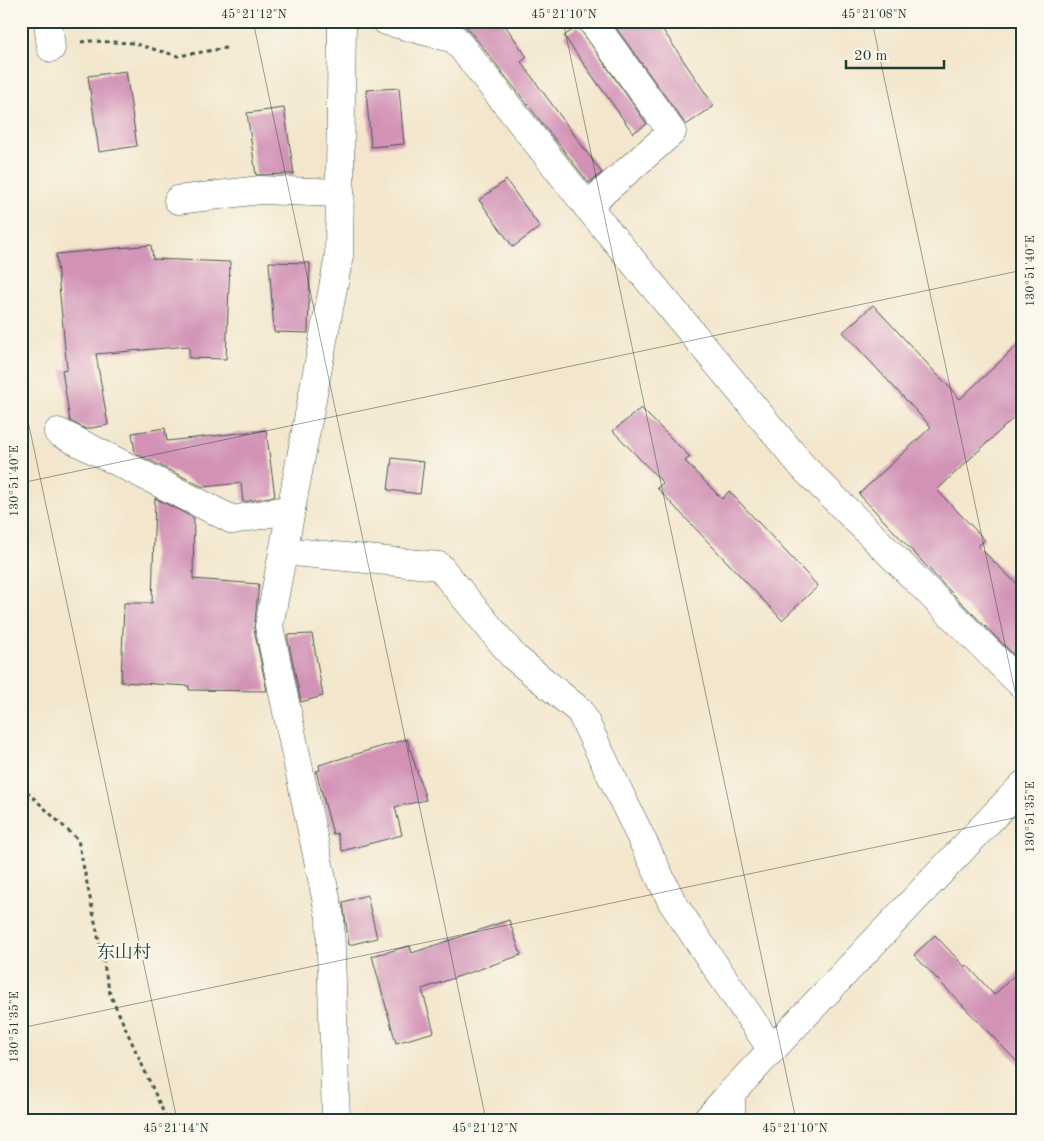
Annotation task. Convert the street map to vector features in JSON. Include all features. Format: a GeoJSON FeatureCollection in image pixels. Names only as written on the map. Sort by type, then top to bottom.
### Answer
{"type":"FeatureCollection","features":[{"type":"Feature","properties":{"kind":"street"},"geometry":{"type":"LineString","coordinates":[[48,21],[52,48]]}},
{"type":"Feature","properties":{"kind":"street"},"geometry":{"type":"LineString","coordinates":[[336,1120],[330,916],[269,626],[339,256],[342,21]]}},
{"type":"Feature","properties":{"kind":"street"},"geometry":{"type":"LineString","coordinates":[[386,21],[455,39],[587,206],[803,467],[1023,686]]}},
{"type":"Feature","properties":{"kind":"street"},"geometry":{"type":"LineString","coordinates":[[587,206],[672,132],[592,21]]}},
{"type":"Feature","properties":{"kind":"street"},"geometry":{"type":"LineString","coordinates":[[178,200],[260,190],[340,193]]}},
{"type":"Feature","properties":{"kind":"street"},"geometry":{"type":"LineString","coordinates":[[58,432],[233,520],[291,509]]}},
{"type":"Feature","properties":{"kind":"street"},"geometry":{"type":"LineString","coordinates":[[283,551],[439,566],[514,657],[580,710],[672,902],[772,1050]]}},
{"type":"Feature","properties":{"kind":"street"},"geometry":{"type":"LineString","coordinates":[[707,1120],[1023,785]]}},
{"type":"Feature","properties":{"kind":"street"},"geometry":{"type":"LineString","coordinates":[[730,1120],[731,1093]]}},
{"type":"Feature","properties":{"kind":"path"},"geometry":{"type":"LineString","coordinates":[[52,48],[91,41],[132,43],[178,56],[226,48]]}},
{"type":"Feature","properties":{"kind":"path"},"geometry":{"type":"LineString","coordinates":[[21,786],[78,840],[110,994],[167,1120]]}},
{"type":"Feature","properties":{"kind":"building"},"geometry":{"type":"Polygon","coordinates":[[[462,21],[502,21],[527,57],[521,62],[602,173],[589,183],[462,21]]]}},
{"type":"Feature","properties":{"kind":"building"},"geometry":{"type":"Polygon","coordinates":[[[611,21],[657,21],[714,106],[686,125],[611,21]]]}},
{"type":"Feature","properties":{"kind":"building"},"geometry":{"type":"Polygon","coordinates":[[[578,26],[647,124],[633,133],[564,36],[578,26]]]}},
{"type":"Feature","properties":{"kind":"building"},"geometry":{"type":"Polygon","coordinates":[[[126,71],[137,146],[99,152],[88,76],[126,71]]]}},
{"type":"Feature","properties":{"kind":"building"},"geometry":{"type":"Polygon","coordinates":[[[399,88],[404,144],[371,147],[366,90],[399,88]]]}},
{"type":"Feature","properties":{"kind":"building"},"geometry":{"type":"Polygon","coordinates":[[[284,108],[294,174],[256,175],[247,113],[284,108]]]}},
{"type":"Feature","properties":{"kind":"building"},"geometry":{"type":"Polygon","coordinates":[[[506,180],[540,227],[513,247],[479,200],[506,180]]]}},
{"type":"Feature","properties":{"kind":"building"},"geometry":{"type":"Polygon","coordinates":[[[151,245],[153,259],[230,262],[226,359],[189,358],[189,346],[96,354],[108,425],[86,429],[70,421],[62,370],[67,369],[56,254],[151,245]]]}},
{"type":"Feature","properties":{"kind":"building"},"geometry":{"type":"Polygon","coordinates":[[[269,262],[310,263],[308,333],[274,332],[269,262]]]}},
{"type":"Feature","properties":{"kind":"building"},"geometry":{"type":"Polygon","coordinates":[[[873,305],[960,399],[1023,340],[1023,409],[937,490],[985,540],[978,546],[1023,590],[1023,664],[944,585],[859,494],[931,427],[843,332],[873,305]]]}},
{"type":"Feature","properties":{"kind":"building"},"geometry":{"type":"Polygon","coordinates":[[[641,408],[690,457],[685,461],[722,499],[729,491],[818,586],[782,620],[657,488],[663,483],[613,431],[641,408]]]}},
{"type":"Feature","properties":{"kind":"building"},"geometry":{"type":"Polygon","coordinates":[[[165,428],[167,441],[266,430],[275,496],[243,502],[241,483],[203,487],[135,453],[132,433],[165,428]]]}},
{"type":"Feature","properties":{"kind":"building"},"geometry":{"type":"Polygon","coordinates":[[[392,458],[424,462],[420,494],[388,490],[392,458]]]}},
{"type":"Feature","properties":{"kind":"building"},"geometry":{"type":"Polygon","coordinates":[[[155,498],[194,518],[193,579],[259,584],[254,629],[267,691],[189,690],[189,686],[121,682],[124,603],[152,603],[155,498]]]}},
{"type":"Feature","properties":{"kind":"building"},"geometry":{"type":"Polygon","coordinates":[[[312,634],[323,696],[301,702],[287,635],[312,634]]]}},
{"type":"Feature","properties":{"kind":"building"},"geometry":{"type":"Polygon","coordinates":[[[407,739],[426,800],[395,807],[402,835],[342,851],[337,833],[333,834],[316,771],[320,770],[319,765],[407,739]]]}},
{"type":"Feature","properties":{"kind":"building"},"geometry":{"type":"Polygon","coordinates":[[[367,895],[377,938],[349,945],[343,902],[367,895]]]}},
{"type":"Feature","properties":{"kind":"building"},"geometry":{"type":"Polygon","coordinates":[[[509,920],[521,955],[422,989],[434,1032],[396,1043],[372,956],[410,946],[412,953],[509,920]]]}},
{"type":"Feature","properties":{"kind":"building"},"geometry":{"type":"Polygon","coordinates":[[[935,935],[965,967],[967,965],[994,995],[1023,967],[1023,1068],[914,955],[935,935]]]}},
{"type":"Feature","properties":{"kind":"district","name":"东山村"},"geometry":{"type":"Point","coordinates":[124,952]}}]}
